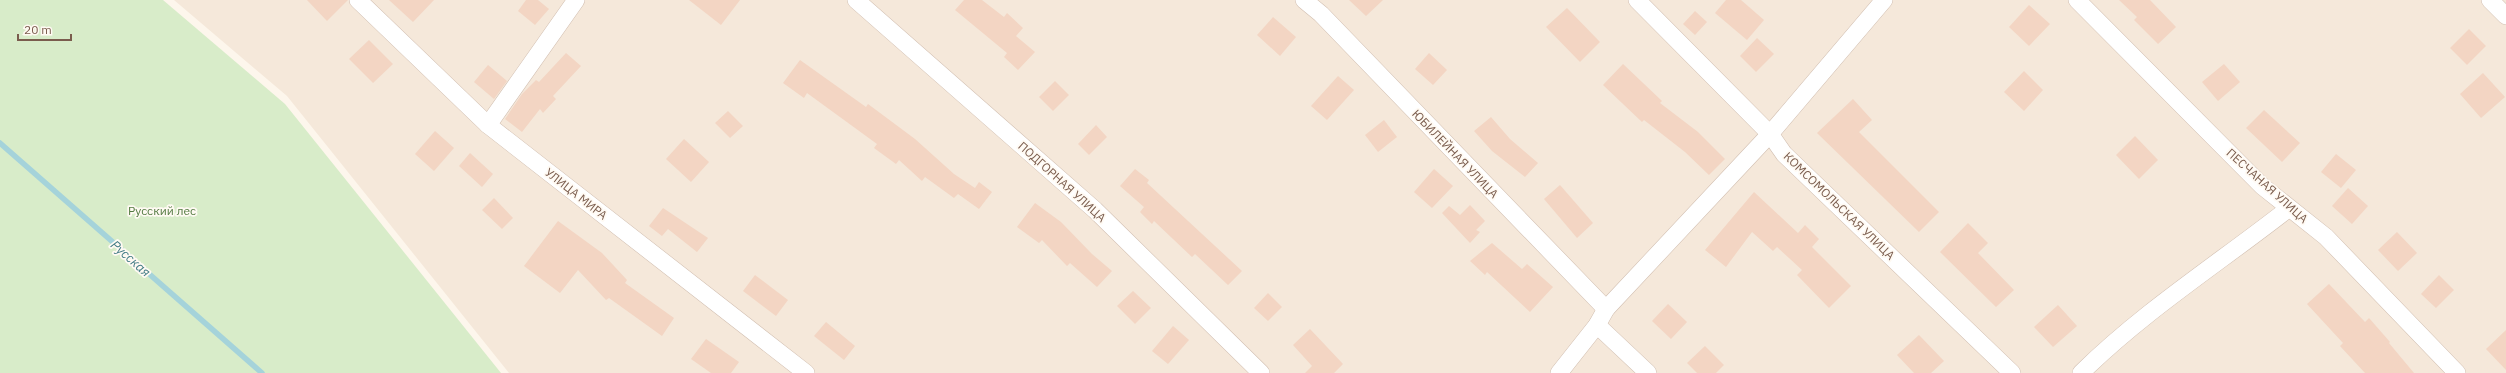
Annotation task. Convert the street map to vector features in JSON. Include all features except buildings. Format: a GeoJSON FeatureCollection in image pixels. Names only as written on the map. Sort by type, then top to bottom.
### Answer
{"type":"FeatureCollection","features":[{"type":"Feature","properties":{"kind":"street","name":"УЛИЦА МИРА"},"geometry":{"type":"LineString","coordinates":[[358,0],[488,125],[806,373]]}},
{"type":"Feature","properties":{"kind":"street"},"geometry":{"type":"LineString","coordinates":[[488,125],[576,0]]}},
{"type":"Feature","properties":{"kind":"street","name":"ПОДГОРНАЯ УЛИЦА"},"geometry":{"type":"LineString","coordinates":[[856,0],[1095,210],[1261,373]]}},
{"type":"Feature","properties":{"kind":"street","name":"ЮБИЛЕЙНАЯ УЛИЦА"},"geometry":{"type":"LineString","coordinates":[[1304,0],[1321,14],[1606,309]]}},
{"type":"Feature","properties":{"kind":"street","name":"КОМСОМОЛЬСКАЯ УЛИЦА"},"geometry":{"type":"LineString","coordinates":[[1638,0],[1770,134],[1784,154],[2012,373]]}},
{"type":"Feature","properties":{"kind":"street"},"geometry":{"type":"LineString","coordinates":[[1559,373],[1597,325],[1606,309],[1770,134],[1884,0]]}},
{"type":"Feature","properties":{"kind":"street","name":"ПЕСЧАНАЯ УЛИЦА"},"geometry":{"type":"LineString","coordinates":[[2077,0],[2262,186],[2326,237],[2457,373]]}},
{"type":"Feature","properties":{"kind":"street"},"geometry":{"type":"LineString","coordinates":[[2490,0],[2506,16]]}},
{"type":"Feature","properties":{"kind":"street"},"geometry":{"type":"LineString","coordinates":[[2081,373],[2110,344],[2157,306],[2223,260],[2288,208]]}},
{"type":"Feature","properties":{"kind":"street"},"geometry":{"type":"LineString","coordinates":[[1597,325],[1648,373]]}},
{"type":"Feature","properties":{"kind":"shaded area"},"geometry":{"type":"Polygon","coordinates":[[[174,0],[2506,0],[2506,373],[509,373],[287,96],[174,0]]]}},
{"type":"Feature","properties":{"kind":"green space","name":"Русский лес"},"geometry":{"type":"Polygon","coordinates":[[[0,0],[163,0],[285,104],[501,373],[0,373],[0,0]]]}},
{"type":"Feature","properties":{"kind":"waterway","name":"Русская"},"geometry":{"type":"LineString","coordinates":[[0,143],[262,373]]}}]}
